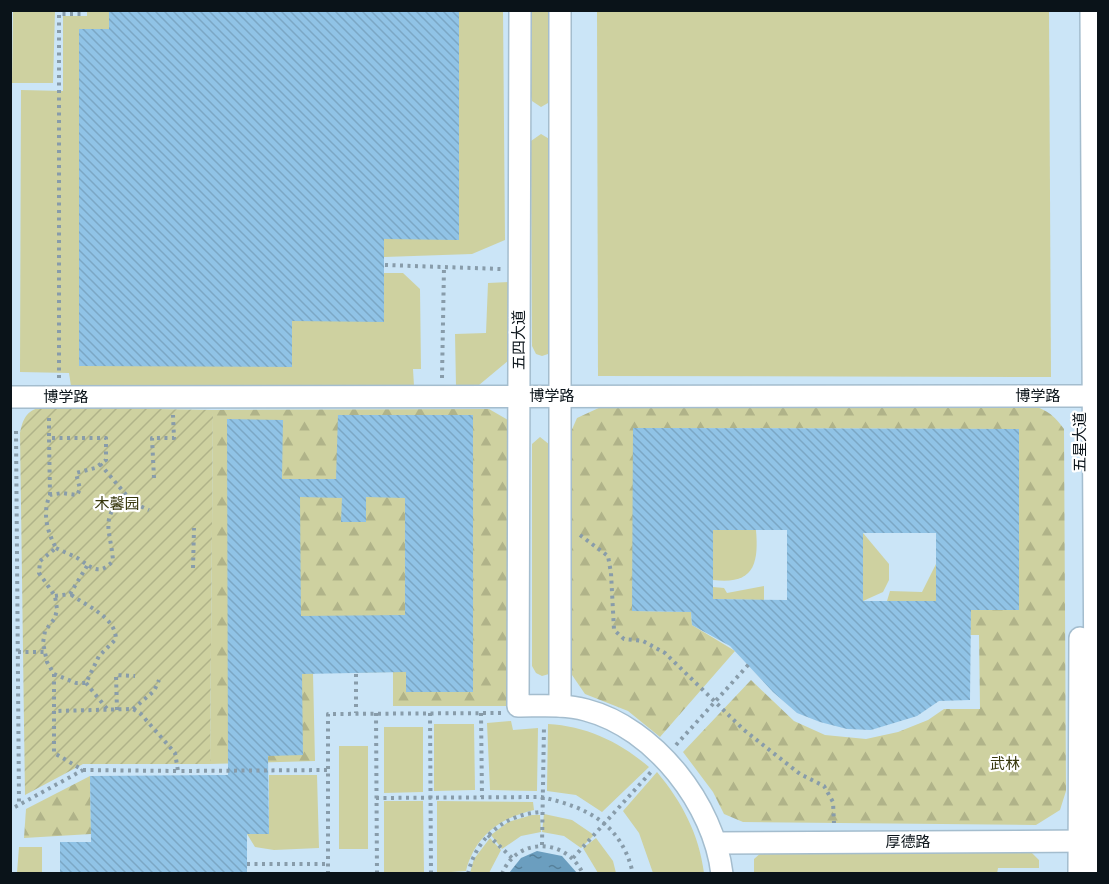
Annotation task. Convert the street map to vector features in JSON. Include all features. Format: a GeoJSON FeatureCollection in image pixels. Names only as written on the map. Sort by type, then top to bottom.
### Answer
{"type":"FeatureCollection","features":[{"type":"Feature","properties":{"kind":"lane","name":"五四大道"},"geometry":{"type":"LineString","coordinates":[[518,706],[520,10]]}},
{"type":"Feature","properties":{"kind":"lane"},"geometry":{"type":"LineString","coordinates":[[552,706],[561,524],[560,10]]}},
{"type":"Feature","properties":{"kind":"lane","name":"五星大道"},"geometry":{"type":"LineString","coordinates":[[1079,10],[1090,396]]}},
{"type":"Feature","properties":{"kind":"lane","name":"五星大道"},"geometry":{"type":"LineString","coordinates":[[1091,10],[1092,841],[1096,873]]}},
{"type":"Feature","properties":{"kind":"lane","name":"博学路"},"geometry":{"type":"LineString","coordinates":[[10,397],[1090,396]]}},
{"type":"Feature","properties":{"kind":"lane"},"geometry":{"type":"LineString","coordinates":[[518,706],[552,706],[587,710],[625,727],[663,759],[687,786],[703,809],[717,843],[722,873]]}},
{"type":"Feature","properties":{"kind":"lane","name":"五星大道"},"geometry":{"type":"LineString","coordinates":[[1078,873],[1092,841]]}},
{"type":"Feature","properties":{"kind":"lane","name":"厚德路"},"geometry":{"type":"LineString","coordinates":[[717,843],[1092,841]]}},
{"type":"Feature","properties":{"kind":"path"},"geometry":{"type":"LineString","coordinates":[[60,397],[59,14],[83,14],[83,10]]}},
{"type":"Feature","properties":{"kind":"path"},"geometry":{"type":"LineString","coordinates":[[385,265],[519,269]]}},
{"type":"Feature","properties":{"kind":"path"},"geometry":{"type":"LineString","coordinates":[[442,397],[444,267]]}},
{"type":"Feature","properties":{"kind":"path"},"geometry":{"type":"LineString","coordinates":[[154,478],[152,438],[174,438],[173,397]]}},
{"type":"Feature","properties":{"kind":"path"},"geometry":{"type":"LineString","coordinates":[[16,431],[17,806],[83,770],[328,770]]}},
{"type":"Feature","properties":{"kind":"path"},"geometry":{"type":"LineString","coordinates":[[50,495],[62,493],[77,495],[80,489],[76,473],[106,460],[106,438],[49,438],[50,495],[45,506],[48,531],[56,548],[98,570],[113,561],[108,539],[108,516],[124,495]]}},
{"type":"Feature","properties":{"kind":"path"},"geometry":{"type":"LineString","coordinates":[[100,464],[124,495],[141,508],[149,510]]}},
{"type":"Feature","properties":{"kind":"path"},"geometry":{"type":"LineString","coordinates":[[561,524],[608,556],[614,630],[624,639],[643,641],[664,653],[682,668],[714,703],[800,774],[824,786],[833,802],[834,842]]}},
{"type":"Feature","properties":{"kind":"path"},"geometry":{"type":"LineString","coordinates":[[193,568],[194,528]]}},
{"type":"Feature","properties":{"kind":"path"},"geometry":{"type":"LineString","coordinates":[[56,548],[40,561],[39,573],[55,596],[56,618],[45,631],[47,662],[54,674],[54,753],[83,770]]}},
{"type":"Feature","properties":{"kind":"path"},"geometry":{"type":"LineString","coordinates":[[70,594],[87,566]]}},
{"type":"Feature","properties":{"kind":"path"},"geometry":{"type":"LineString","coordinates":[[55,596],[70,594],[103,614],[116,631],[116,639],[99,656],[86,683]]}},
{"type":"Feature","properties":{"kind":"path"},"geometry":{"type":"LineString","coordinates":[[18,652],[46,652]]}},
{"type":"Feature","properties":{"kind":"path"},"geometry":{"type":"LineString","coordinates":[[573,858],[749,664]]}},
{"type":"Feature","properties":{"kind":"path"},"geometry":{"type":"LineString","coordinates":[[54,674],[76,683],[86,683]]}},
{"type":"Feature","properties":{"kind":"path"},"geometry":{"type":"LineString","coordinates":[[356,674],[356,713]]}},
{"type":"Feature","properties":{"kind":"path"},"geometry":{"type":"LineString","coordinates":[[117,710],[116,675],[135,676]]}},
{"type":"Feature","properties":{"kind":"path"},"geometry":{"type":"LineString","coordinates":[[133,710],[154,691],[159,680]]}},
{"type":"Feature","properties":{"kind":"path"},"geometry":{"type":"LineString","coordinates":[[86,683],[108,710]]}},
{"type":"Feature","properties":{"kind":"path"},"geometry":{"type":"LineString","coordinates":[[328,873],[328,714],[507,713],[518,706]]}},
{"type":"Feature","properties":{"kind":"path"},"geometry":{"type":"LineString","coordinates":[[542,845],[543,797],[552,706]]}},
{"type":"Feature","properties":{"kind":"path"},"geometry":{"type":"LineString","coordinates":[[54,711],[133,710],[140,713],[174,753],[178,771]]}},
{"type":"Feature","properties":{"kind":"path"},"geometry":{"type":"LineString","coordinates":[[376,713],[377,873]]}},
{"type":"Feature","properties":{"kind":"path"},"geometry":{"type":"LineString","coordinates":[[430,713],[431,873]]}},
{"type":"Feature","properties":{"kind":"path"},"geometry":{"type":"LineString","coordinates":[[482,713],[482,797]]}},
{"type":"Feature","properties":{"kind":"path"},"geometry":{"type":"LineString","coordinates":[[376,798],[543,797],[561,801],[606,824],[623,844],[633,873]]}},
{"type":"Feature","properties":{"kind":"path"},"geometry":{"type":"LineString","coordinates":[[468,873],[474,856],[488,835],[512,819],[543,812]]}},
{"type":"Feature","properties":{"kind":"path"},"geometry":{"type":"LineString","coordinates":[[488,835],[512,858]]}},
{"type":"Feature","properties":{"kind":"path"},"geometry":{"type":"LineString","coordinates":[[502,873],[512,858],[522,850],[542,845],[556,847],[573,858],[583,873]]}},
{"type":"Feature","properties":{"kind":"path"},"geometry":{"type":"LineString","coordinates":[[247,864],[328,864]]}},
{"type":"Feature","properties":{"kind":"green space"},"geometry":{"type":"Polygon","coordinates":[[[87,10],[503,11],[505,240],[472,254],[384,257],[384,273],[403,273],[420,289],[421,369],[413,369],[414,386],[71,386],[69,373],[20,372],[21,90],[63,91],[63,16],[87,16],[87,10]]]}},
{"type":"Feature","properties":{"kind":"green space"},"geometry":{"type":"Polygon","coordinates":[[[13,11],[55,11],[53,83],[12,83],[13,11]]]}},
{"type":"Feature","properties":{"kind":"green space"},"geometry":{"type":"Polygon","coordinates":[[[532,11],[551,11],[550,97],[548,103],[541,107],[532,101],[531,96],[532,11]]]}},
{"type":"Feature","properties":{"kind":"green space"},"geometry":{"type":"Polygon","coordinates":[[[597,11],[1049,11],[1051,377],[598,376],[597,11]]]}},
{"type":"Feature","properties":{"kind":"green space"},"geometry":{"type":"Polygon","coordinates":[[[541,134],[551,140],[551,347],[548,354],[542,356],[536,354],[532,346],[531,141],[541,134]]]}},
{"type":"Feature","properties":{"kind":"green space"},"geometry":{"type":"Polygon","coordinates":[[[509,282],[509,360],[479,385],[456,386],[455,334],[486,333],[488,283],[509,282]]]}},
{"type":"Feature","properties":{"kind":"green space","name":"武林"},"geometry":{"type":"Polygon","coordinates":[[[1023,403],[1046,412],[1055,418],[1064,429],[1066,791],[1060,810],[1036,825],[743,822],[724,814],[713,792],[683,752],[751,680],[794,721],[825,735],[866,739],[898,732],[928,720],[944,709],[980,709],[979,635],[970,635],[971,610],[1019,609],[1019,429],[633,428],[633,611],[691,612],[692,625],[735,651],[660,737],[628,711],[585,694],[572,675],[570,434],[577,418],[603,406],[1023,403]]]}},
{"type":"Feature","properties":{"kind":"green space","name":"木馨园"},"geometry":{"type":"Polygon","coordinates":[[[41,407],[213,410],[210,764],[83,764],[25,795],[20,433],[26,416],[41,407]]]}},
{"type":"Feature","properties":{"kind":"green space"},"geometry":{"type":"Polygon","coordinates":[[[489,409],[508,420],[507,706],[393,706],[393,672],[313,673],[315,761],[210,764],[213,410],[489,409]]]}},
{"type":"Feature","properties":{"kind":"green space"},"geometry":{"type":"Polygon","coordinates":[[[540,437],[550,445],[551,667],[549,674],[542,676],[536,673],[532,666],[532,444],[540,437]]]}},
{"type":"Feature","properties":{"kind":"green space"},"geometry":{"type":"Polygon","coordinates":[[[713,530],[756,530],[754,563],[745,576],[726,581],[713,580],[713,530]]]}},
{"type":"Feature","properties":{"kind":"green space"},"geometry":{"type":"Polygon","coordinates":[[[863,533],[889,564],[889,580],[883,592],[863,601],[863,533]]]}},
{"type":"Feature","properties":{"kind":"green space"},"geometry":{"type":"Polygon","coordinates":[[[937,562],[936,601],[887,601],[890,591],[922,592],[937,562]]]}},
{"type":"Feature","properties":{"kind":"green space"},"geometry":{"type":"Polygon","coordinates":[[[764,586],[764,600],[713,599],[713,587],[724,588],[727,593],[764,586]]]}},
{"type":"Feature","properties":{"kind":"green space"},"geometry":{"type":"Polygon","coordinates":[[[511,721],[513,730],[538,728],[537,791],[490,790],[487,723],[511,721]]]}},
{"type":"Feature","properties":{"kind":"green space"},"geometry":{"type":"Polygon","coordinates":[[[434,724],[474,724],[475,790],[434,791],[434,724]]]}},
{"type":"Feature","properties":{"kind":"green space"},"geometry":{"type":"Polygon","coordinates":[[[548,724],[576,728],[602,737],[626,750],[649,767],[602,812],[576,795],[547,791],[548,724]]]}},
{"type":"Feature","properties":{"kind":"green space"},"geometry":{"type":"Polygon","coordinates":[[[384,727],[423,727],[423,792],[384,793],[384,727]]]}},
{"type":"Feature","properties":{"kind":"green space"},"geometry":{"type":"Polygon","coordinates":[[[339,746],[368,746],[368,849],[339,849],[339,746]]]}},
{"type":"Feature","properties":{"kind":"green space"},"geometry":{"type":"Polygon","coordinates":[[[657,772],[688,819],[698,845],[704,873],[653,873],[639,833],[623,811],[657,772]]]}},
{"type":"Feature","properties":{"kind":"green space"},"geometry":{"type":"Polygon","coordinates":[[[269,775],[317,775],[319,848],[274,850],[255,847],[247,834],[269,834],[269,775]]]}},
{"type":"Feature","properties":{"kind":"green space"},"geometry":{"type":"Polygon","coordinates":[[[90,776],[91,834],[24,838],[26,809],[90,776]]]}},
{"type":"Feature","properties":{"kind":"green space"},"geometry":{"type":"Polygon","coordinates":[[[384,801],[423,801],[424,873],[384,873],[384,801]]]}},
{"type":"Feature","properties":{"kind":"green space"},"geometry":{"type":"Polygon","coordinates":[[[437,801],[533,802],[534,810],[510,818],[491,830],[476,848],[466,871],[437,873],[437,801]]]}},
{"type":"Feature","properties":{"kind":"green space"},"geometry":{"type":"Polygon","coordinates":[[[544,814],[572,820],[594,835],[581,848],[564,836],[542,832],[544,814]]]}},
{"type":"Feature","properties":{"kind":"green space"},"geometry":{"type":"Polygon","coordinates":[[[540,815],[541,832],[521,836],[502,849],[491,835],[508,822],[540,815]]]}},
{"type":"Feature","properties":{"kind":"green space"},"geometry":{"type":"Polygon","coordinates":[[[490,838],[501,850],[489,873],[470,873],[474,859],[490,838]]]}},
{"type":"Feature","properties":{"kind":"green space"},"geometry":{"type":"Polygon","coordinates":[[[596,838],[613,861],[616,873],[598,873],[583,848],[596,838]]]}},
{"type":"Feature","properties":{"kind":"green space"},"geometry":{"type":"Polygon","coordinates":[[[19,847],[42,847],[42,873],[17,873],[19,847]]]}},
{"type":"Feature","properties":{"kind":"green space"},"geometry":{"type":"Polygon","coordinates":[[[1030,851],[1039,860],[1039,868],[998,868],[997,874],[754,874],[754,859],[762,852],[1030,851]]]}},
{"type":"Feature","properties":{"kind":"water"},"geometry":{"type":"Polygon","coordinates":[[[537,851],[562,856],[577,873],[509,873],[521,858],[537,851]]]}},
{"type":"Feature","properties":{"kind":"building"},"geometry":{"type":"Polygon","coordinates":[[[109,10],[459,10],[459,240],[384,239],[384,322],[292,321],[292,367],[79,366],[79,29],[109,29],[109,10]]]}},
{"type":"Feature","properties":{"kind":"building"},"geometry":{"type":"Polygon","coordinates":[[[338,415],[473,415],[473,692],[406,692],[406,672],[302,674],[303,755],[268,756],[269,834],[247,834],[247,873],[60,873],[60,842],[91,842],[90,776],[228,775],[227,419],[283,420],[282,479],[336,479],[338,415]],[[300,497],[301,616],[405,615],[405,498],[366,497],[366,522],[341,522],[342,498],[300,497]]]}},
{"type":"Feature","properties":{"kind":"building"},"geometry":{"type":"Polygon","coordinates":[[[633,428],[1019,429],[1019,610],[971,610],[970,700],[939,701],[917,716],[871,730],[847,729],[820,722],[797,713],[773,692],[730,646],[692,625],[691,612],[632,611],[633,428]],[[713,530],[713,599],[787,600],[787,530],[713,530]],[[863,533],[863,601],[936,601],[936,533],[863,533]]]}}]}
